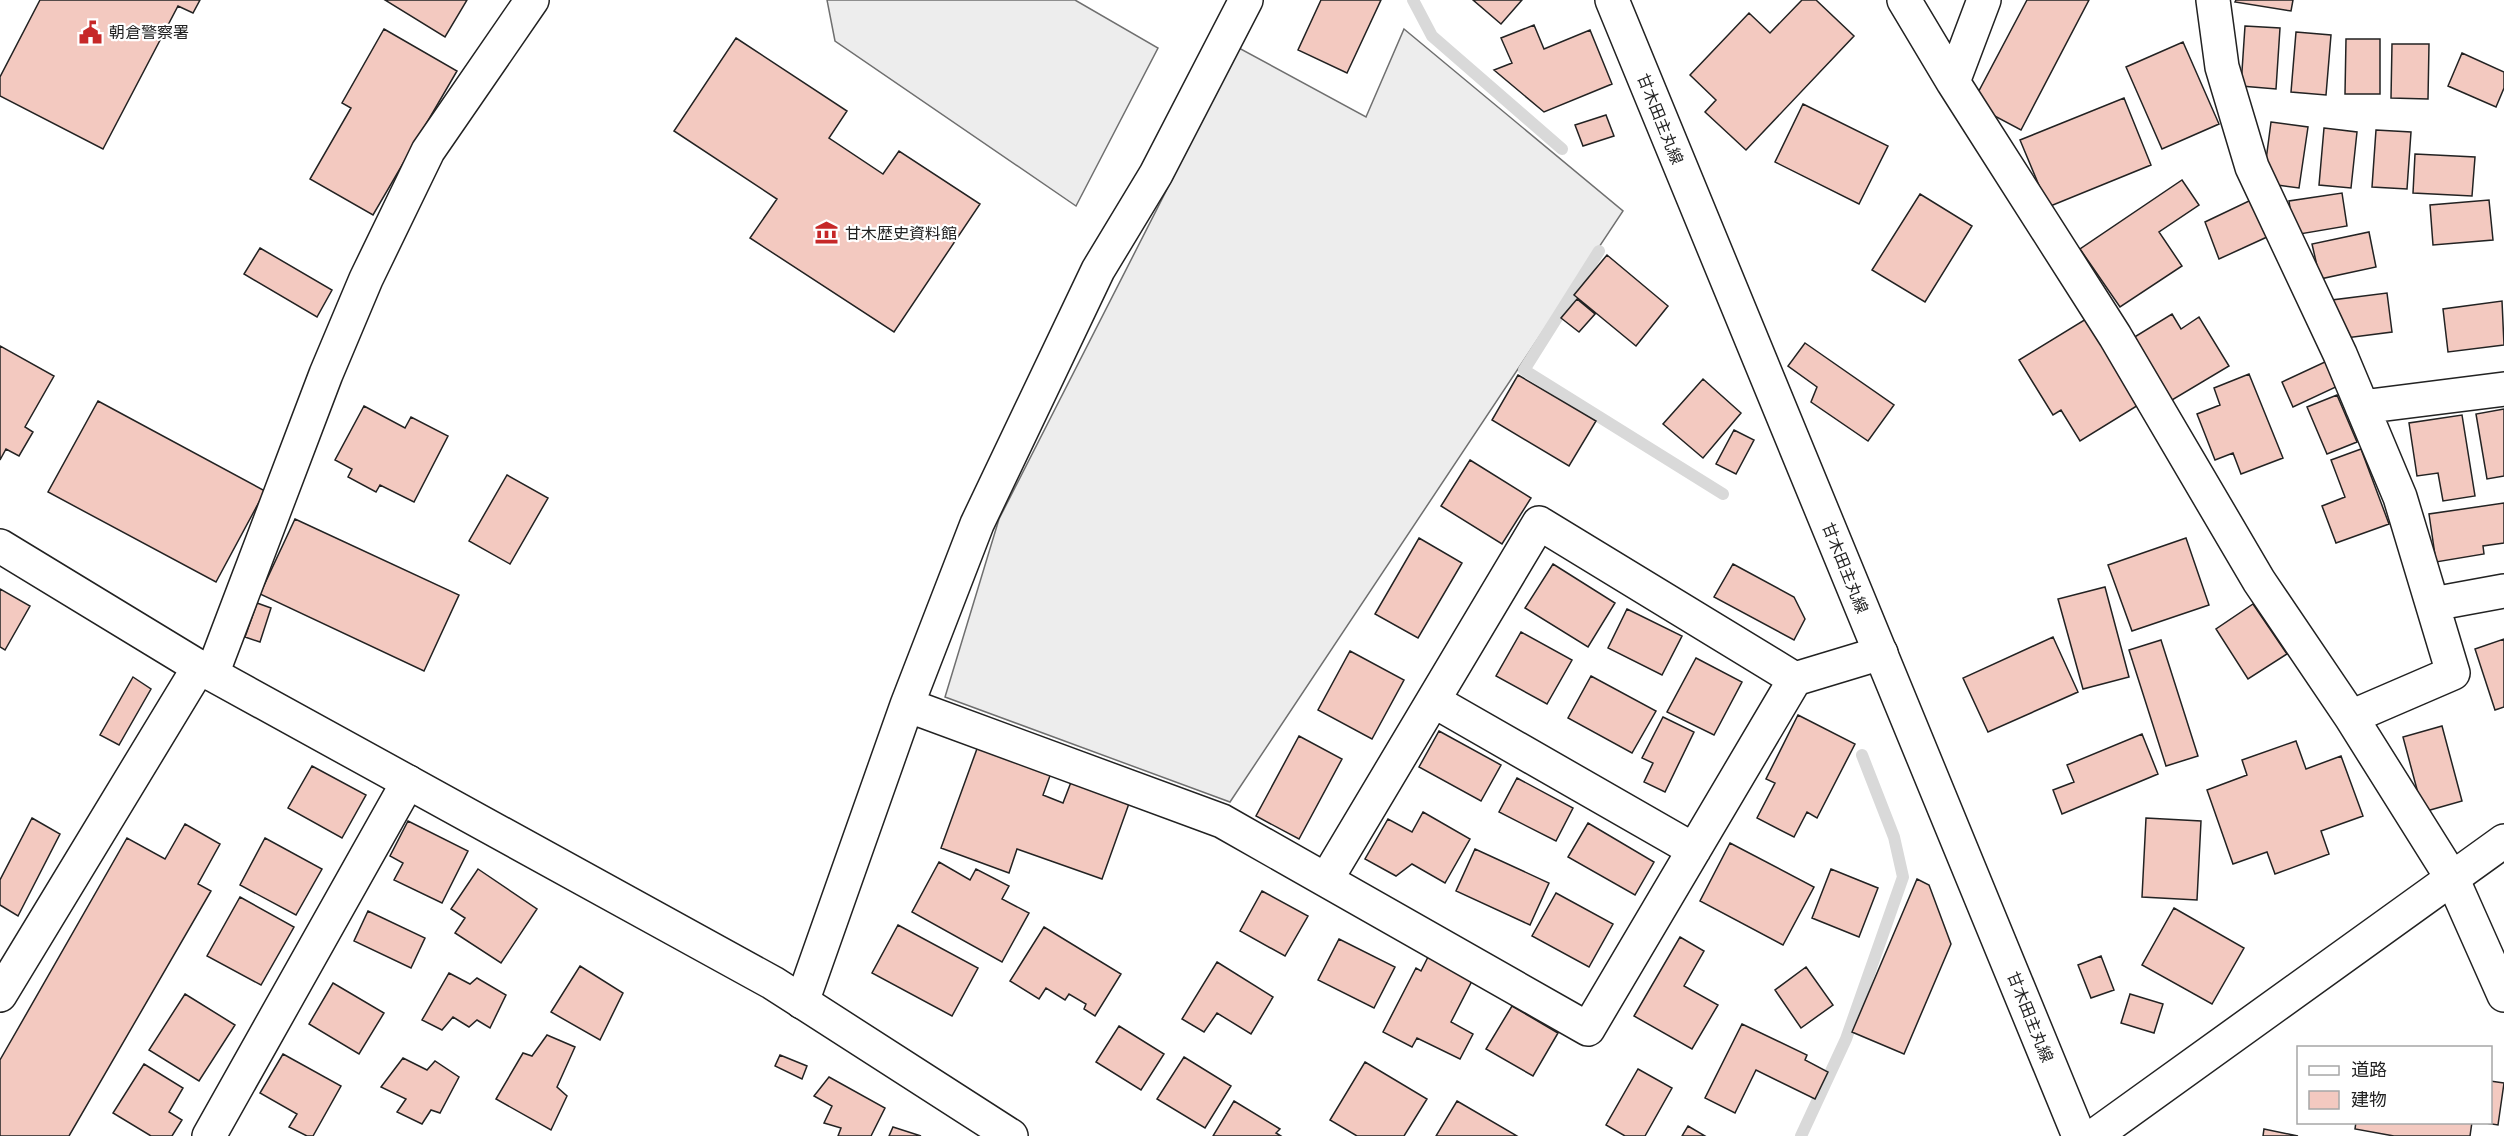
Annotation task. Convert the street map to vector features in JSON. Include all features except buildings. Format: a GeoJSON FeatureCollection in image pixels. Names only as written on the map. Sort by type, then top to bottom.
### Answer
{"type":"FeatureCollection","features":[{"type":"Feature","properties":{"kind":"street"},"geometry":{"type":"LineString","coordinates":[[0,995],[205,670],[366,279],[428,151],[532,0]]}},
{"type":"Feature","properties":{"kind":"street"},"geometry":{"type":"LineString","coordinates":[[802,1002],[907,705],[977,524],[1098,270],[1156,174],[1246,0]]}},
{"type":"Feature","properties":{"kind":"street","name":"甘木田主丸線"},"geometry":{"type":"LineString","coordinates":[[1612,0],[2079,1136]]}},
{"type":"Feature","properties":{"kind":"street"},"geometry":{"type":"LineString","coordinates":[[1904,0],[1953,82],[2115,336],[2259,581],[2351,717],[2452,878],[2504,995]]}},
{"type":"Feature","properties":{"kind":"street"},"geometry":{"type":"LineString","coordinates":[[1953,82],[1984,0]]}},
{"type":"Feature","properties":{"kind":"street"},"geometry":{"type":"LineString","coordinates":[[2213,0],[2222,67],[2252,168],[2340,354],[2400,497],[2453,673],[2351,717]]}},
{"type":"Feature","properties":{"kind":"street"},"geometry":{"type":"LineString","coordinates":[[2362,407],[2504,389]]}},
{"type":"Feature","properties":{"kind":"street"},"geometry":{"type":"LineString","coordinates":[[1326,880],[1539,523],[1795,679]]}},
{"type":"Feature","properties":{"kind":"street"},"geometry":{"type":"LineString","coordinates":[[0,546],[205,670],[802,1002],[1011,1136]]}},
{"type":"Feature","properties":{"kind":"street"},"geometry":{"type":"LineString","coordinates":[[2433,604],[2504,591]]}},
{"type":"Feature","properties":{"kind":"street"},"geometry":{"type":"LineString","coordinates":[[907,705],[1222,821],[1588,1029],[1795,679],[1881,654]]}},
{"type":"Feature","properties":{"kind":"street"},"geometry":{"type":"LineString","coordinates":[[1434,701],[1694,850]]}},
{"type":"Feature","properties":{"kind":"street"},"geometry":{"type":"LineString","coordinates":[[209,1136],[408,782]]}},
{"type":"Feature","properties":{"kind":"street"},"geometry":{"type":"LineString","coordinates":[[2094,1136],[2504,841]]}},
{"type":"Feature","properties":{"kind":"shaded area"},"geometry":{"type":"Polygon","coordinates":[[[827,0],[1075,0],[1158,48],[1076,206],[835,41],[827,0]]]}},
{"type":"Feature","properties":{"kind":"shaded area"},"geometry":{"type":"Polygon","coordinates":[[[1404,29],[1623,211],[1230,802],[945,697],[999,519],[1239,48],[1366,117],[1404,29]]]}},
{"type":"Feature","properties":{"kind":"waterway"},"geometry":{"type":"LineString","coordinates":[[1413,0],[1432,36],[1562,149]]}},
{"type":"Feature","properties":{"kind":"waterway"},"geometry":{"type":"LineString","coordinates":[[1599,251],[1524,370],[1723,494]]}},
{"type":"Feature","properties":{"kind":"waterway"},"geometry":{"type":"LineString","coordinates":[[1801,1136],[1846,1039],[1903,877],[1894,837],[1862,755]]}},
{"type":"Feature","properties":{"kind":"place","name":"朝倉警察署"},"geometry":{"type":"Point","coordinates":[91,32]}},
{"type":"Feature","properties":{"kind":"place","name":"甘木歴史資料館"},"geometry":{"type":"Point","coordinates":[827,233]}}]}
